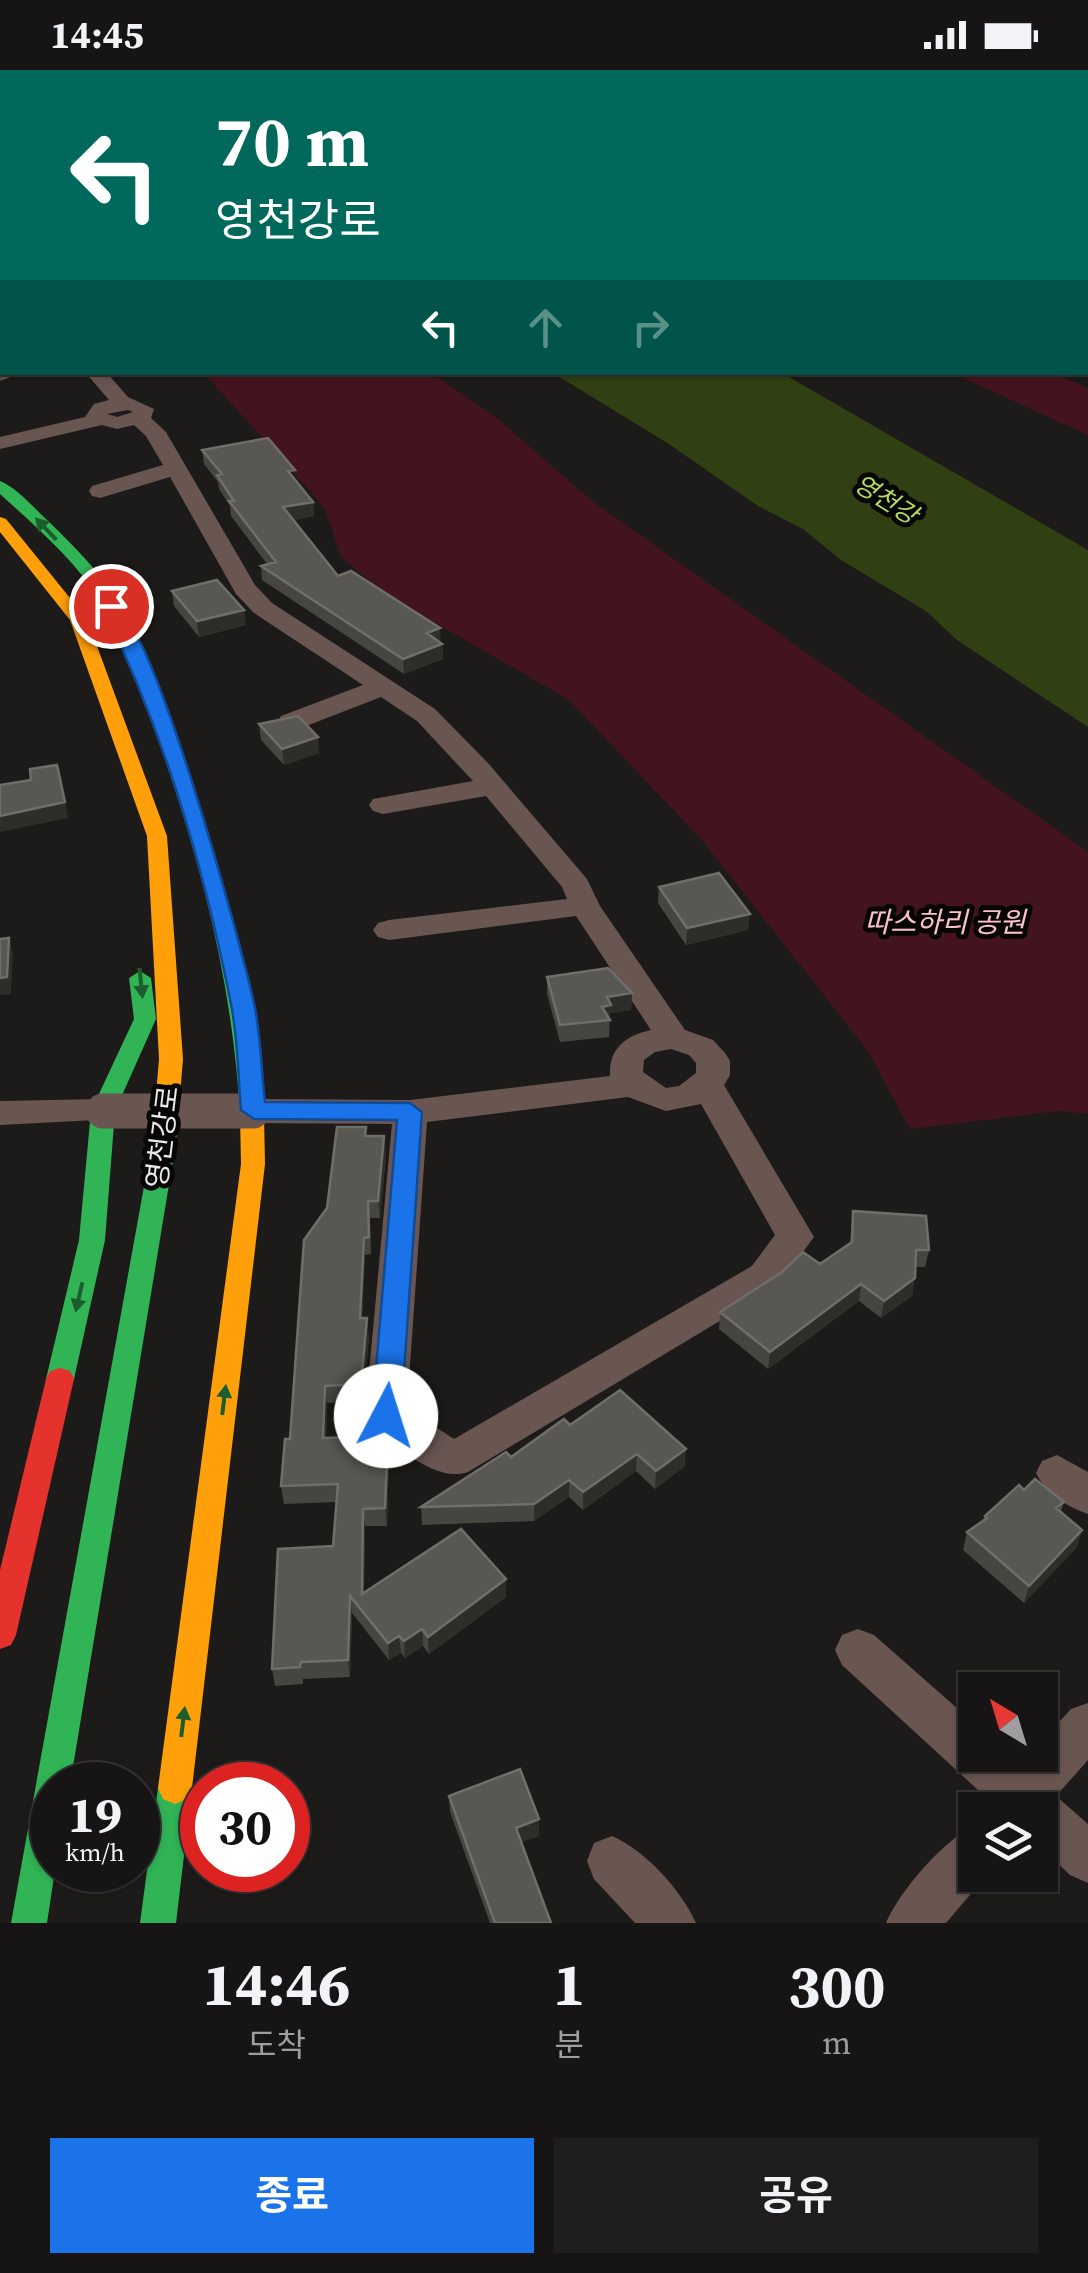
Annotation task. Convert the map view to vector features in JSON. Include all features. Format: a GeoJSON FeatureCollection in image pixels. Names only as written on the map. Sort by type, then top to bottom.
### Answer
{"type":"FeatureCollection","features":[{"type":"Feature","properties":{"kind":"street"},"geometry":{"type":"LineString","coordinates":[[98,375],[155,432],[245,589],[263,608],[426,716],[493,786],[576,885],[673,1038]]}},
{"type":"Feature","properties":{"kind":"street"},"geometry":{"type":"LineString","coordinates":[[0,443],[98,420],[117,423],[130,411]]}},
{"type":"Feature","properties":{"kind":"street"},"geometry":{"type":"LineString","coordinates":[[100,491],[176,468]]}},
{"type":"Feature","properties":{"kind":"street"},"geometry":{"type":"LineString","coordinates":[[0,486],[42,522],[97,584],[124,627],[188,790],[243,1007],[254,1110],[253,1164],[158,1923]]}},
{"type":"Feature","properties":{"kind":"street","name":"영천강로"},"geometry":{"type":"LineString","coordinates":[[0,522],[78,619],[157,836],[171,1059],[165,1134],[57,1762]]}},
{"type":"Feature","properties":{"kind":"street"},"geometry":{"type":"LineString","coordinates":[[291,722],[383,687]]}},
{"type":"Feature","properties":{"kind":"street"},"geometry":{"type":"LineString","coordinates":[[80,690],[112,782]]}},
{"type":"Feature","properties":{"kind":"street"},"geometry":{"type":"LineString","coordinates":[[382,805],[493,786]]}},
{"type":"Feature","properties":{"kind":"street"},"geometry":{"type":"LineString","coordinates":[[389,930],[586,906]]}},
{"type":"Feature","properties":{"kind":"street","name":"영천강로"},"geometry":{"type":"LineString","coordinates":[[0,1635],[92,1240],[103,1111],[144,1019],[138,962]]}},
{"type":"Feature","properties":{"kind":"street"},"geometry":{"type":"LineString","coordinates":[[0,1114],[410,1112],[632,1084],[656,1097],[670,1099],[684,1098],[708,1087],[716,1070],[708,1053],[699,1046],[673,1038],[646,1042],[628,1056],[624,1066],[632,1084]]}},
{"type":"Feature","properties":{"kind":"street"},"geometry":{"type":"LineString","coordinates":[[410,1112],[386,1416],[453,1460],[765,1276],[795,1237],[708,1087]]}},
{"type":"Feature","properties":{"kind":"street"},"geometry":{"type":"LineString","coordinates":[[858,1650],[958,1740]]}},
{"type":"Feature","properties":{"kind":"street"},"geometry":{"type":"LineString","coordinates":[[1039,1792],[1088,1725]]}},
{"type":"Feature","properties":{"kind":"street"},"geometry":{"type":"LineString","coordinates":[[992,1772],[1011,1792]]}},
{"type":"Feature","properties":{"kind":"street"},"geometry":{"type":"LineString","coordinates":[[1058,1833],[1088,1858]]}},
{"type":"Feature","properties":{"kind":"street"},"geometry":{"type":"LineString","coordinates":[[612,1861],[670,1923]]}},
{"type":"Feature","properties":{"kind":"street"},"geometry":{"type":"LineString","coordinates":[[912,1923],[958,1870]]}},
{"type":"Feature","properties":{"kind":"street","name":"영천강로"},"geometry":{"type":"LineString","coordinates":[[29,1923],[34,1892]]}},
{"type":"Feature","properties":{"kind":"green space","name":"따스하리 공원"},"geometry":{"type":"Polygon","coordinates":[[[206,375],[434,375],[498,419],[592,501],[1088,852],[1088,1114],[1059,1111],[910,1129],[868,1051],[701,839],[568,699],[388,596],[341,557],[324,507],[206,375]]]}},
{"type":"Feature","properties":{"kind":"green space"},"geometry":{"type":"Polygon","coordinates":[[[956,375],[1058,375],[1088,388],[1088,435],[956,375]]]}},
{"type":"Feature","properties":{"kind":"water","name":"영천강"},"geometry":{"type":"Polygon","coordinates":[[[556,375],[785,375],[1088,550],[1088,727],[957,640],[926,611],[841,560],[803,529],[758,506],[669,444],[556,375]]]}},
{"type":"Feature","properties":{"kind":"building"},"geometry":{"type":"Polygon","coordinates":[[[268,438],[295,470],[288,471],[313,502],[283,507],[338,576],[351,571],[440,628],[427,633],[442,644],[403,659],[261,566],[276,562],[229,501],[234,501],[217,475],[222,474],[202,450],[268,438]]]}},
{"type":"Feature","properties":{"kind":"building"},"geometry":{"type":"Polygon","coordinates":[[[217,580],[244,610],[197,621],[172,591],[217,580]]]}},
{"type":"Feature","properties":{"kind":"building"},"geometry":{"type":"Polygon","coordinates":[[[298,716],[318,737],[282,749],[259,724],[298,716]]]}},
{"type":"Feature","properties":{"kind":"building"},"geometry":{"type":"Polygon","coordinates":[[[57,765],[65,802],[0,816],[0,785],[31,780],[30,769],[57,765]]]}},
{"type":"Feature","properties":{"kind":"building"},"geometry":{"type":"Polygon","coordinates":[[[719,873],[750,914],[687,928],[659,887],[719,873]]]}},
{"type":"Feature","properties":{"kind":"building"},"geometry":{"type":"Polygon","coordinates":[[[9,938],[7,977],[0,978],[0,939],[9,938]]]}},
{"type":"Feature","properties":{"kind":"building"},"geometry":{"type":"Polygon","coordinates":[[[608,968],[632,993],[607,997],[611,1005],[602,1007],[610,1020],[560,1025],[547,977],[608,968]]]}},
{"type":"Feature","properties":{"kind":"building"},"geometry":{"type":"Polygon","coordinates":[[[337,1127],[366,1127],[365,1136],[384,1136],[378,1201],[368,1201],[369,1237],[364,1238],[360,1318],[367,1318],[361,1384],[325,1386],[323,1438],[388,1436],[385,1508],[363,1509],[362,1594],[461,1529],[506,1579],[428,1637],[422,1629],[404,1641],[399,1636],[388,1643],[350,1596],[348,1660],[301,1662],[300,1667],[272,1669],[278,1549],[333,1546],[338,1484],[281,1486],[285,1439],[290,1439],[304,1240],[327,1208],[337,1127]]]}},
{"type":"Feature","properties":{"kind":"building"},"geometry":{"type":"Polygon","coordinates":[[[853,1211],[926,1216],[929,1250],[916,1250],[915,1278],[884,1301],[861,1284],[770,1352],[720,1312],[782,1272],[803,1252],[820,1264],[852,1242],[853,1211]]]}},
{"type":"Feature","properties":{"kind":"building"},"geometry":{"type":"Polygon","coordinates":[[[620,1390],[686,1449],[656,1471],[637,1454],[583,1492],[569,1480],[534,1504],[421,1507],[506,1452],[511,1457],[564,1419],[570,1425],[620,1390]]]}},
{"type":"Feature","properties":{"kind":"building"},"geometry":{"type":"Polygon","coordinates":[[[1035,1479],[1064,1502],[1056,1508],[1082,1530],[1029,1586],[967,1532],[987,1518],[1019,1485],[1024,1490],[1035,1479]]]}},
{"type":"Feature","properties":{"kind":"building"},"geometry":{"type":"Polygon","coordinates":[[[520,1769],[539,1819],[516,1828],[551,1923],[495,1923],[449,1796],[520,1769]]]}},
{"type":"Feature","properties":{"kind":"traffic: fast"},"geometry":{"type":"LineString","coordinates":[[0,486],[95,581],[116,612],[139,661],[211,871],[243,1017],[252,1116]]}},
{"type":"Feature","properties":{"kind":"traffic: fast"},"geometry":{"type":"LineString","coordinates":[[60,1379],[92,1240],[103,1111],[145,1019],[140,978]]}},
{"type":"Feature","properties":{"kind":"traffic: fast"},"geometry":{"type":"LineString","coordinates":[[57,1762],[164,1142]]}},
{"type":"Feature","properties":{"kind":"traffic: fast"},"geometry":{"type":"LineString","coordinates":[[158,1923],[175,1788]]}},
{"type":"Feature","properties":{"kind":"traffic: fast"},"geometry":{"type":"LineString","coordinates":[[29,1923],[34,1892]]}},
{"type":"Feature","properties":{"kind":"traffic: slow"},"geometry":{"type":"LineString","coordinates":[[0,522],[78,619],[157,836],[171,1059],[164,1142]]}},
{"type":"Feature","properties":{"kind":"traffic: slow"},"geometry":{"type":"LineString","coordinates":[[175,1788],[253,1164],[252,1116]]}},
{"type":"Feature","properties":{"kind":"traffic: jam"},"geometry":{"type":"LineString","coordinates":[[0,1635],[60,1379]]}},
{"type":"Feature","properties":{"kind":"route"},"geometry":{"type":"LineString","coordinates":[[111,606],[138,659],[188,790],[243,1007],[254,1110],[410,1112],[386,1416]]}}]}
